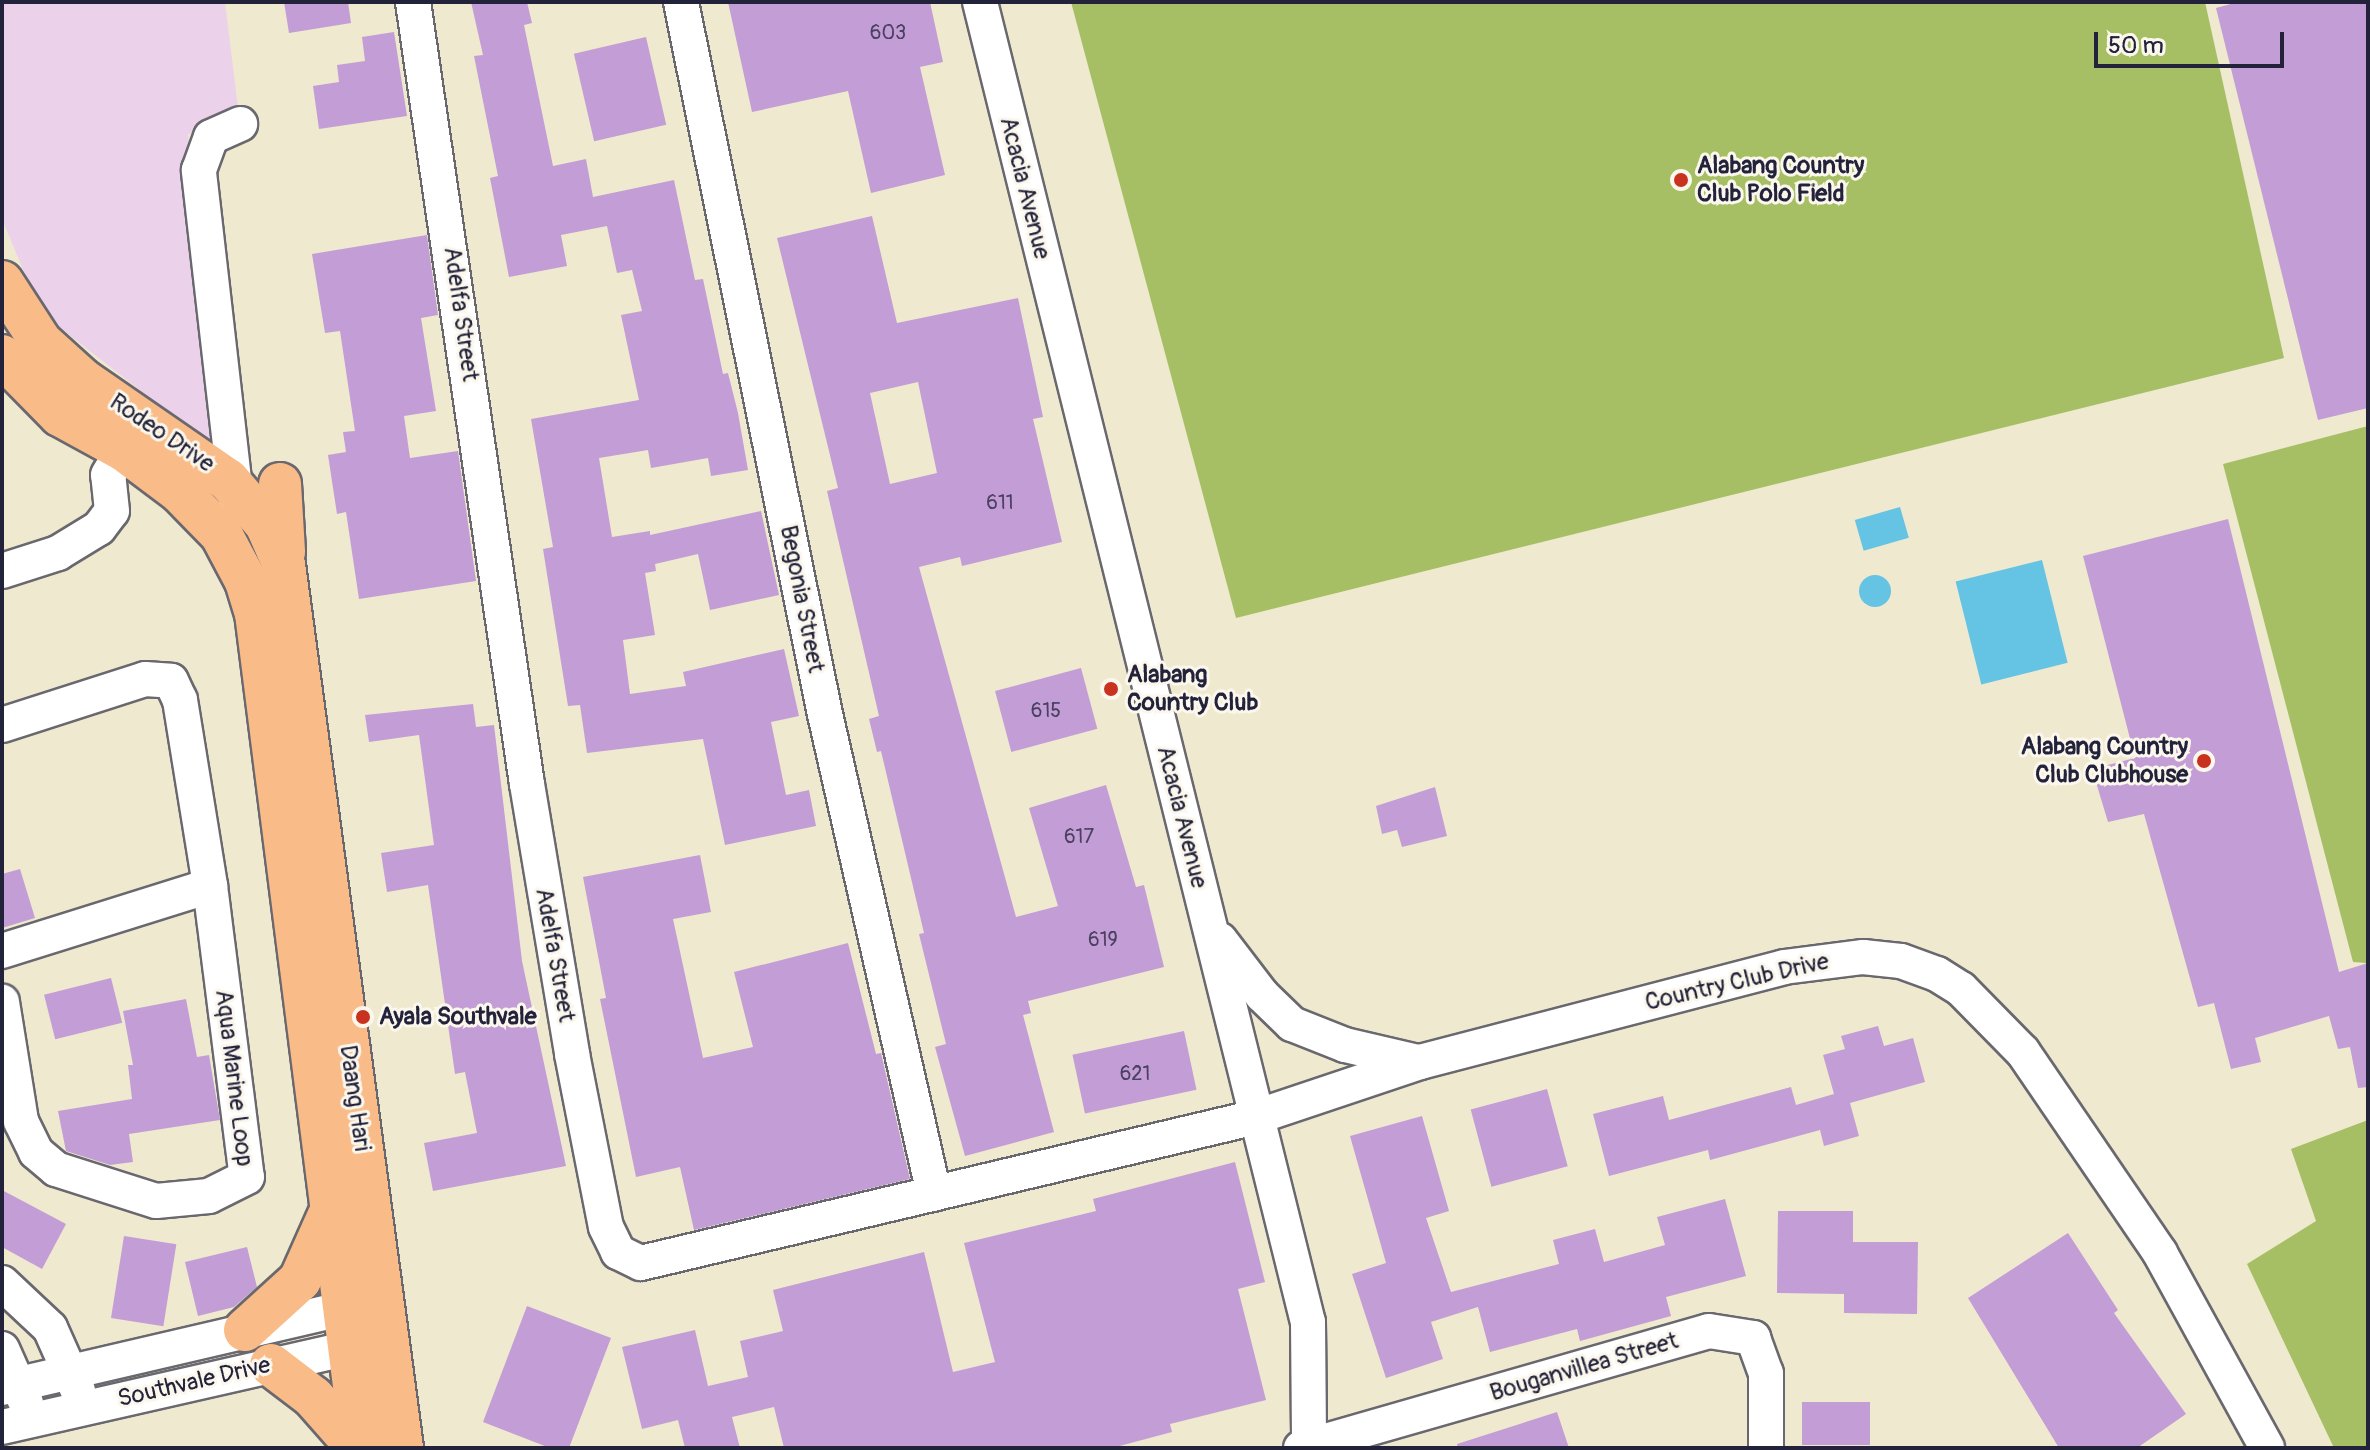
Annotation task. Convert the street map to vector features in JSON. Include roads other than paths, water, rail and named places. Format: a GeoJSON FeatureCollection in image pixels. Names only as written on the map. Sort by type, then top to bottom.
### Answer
{"type":"FeatureCollection","features":[{"type":"Feature","properties":{"kind":"main road","name":"Rodeo Drive"},"geometry":{"type":"LineString","coordinates":[[2,282],[41,342],[83,380],[133,434],[233,554],[272,609]]}},
{"type":"Feature","properties":{"kind":"main road","name":"Rodeo Drive"},"geometry":{"type":"LineString","coordinates":[[2,356],[60,415],[133,434],[238,491],[266,524],[284,565],[272,609]]}},
{"type":"Feature","properties":{"kind":"main road"},"geometry":{"type":"LineString","coordinates":[[272,609],[280,484]]}},
{"type":"Feature","properties":{"kind":"main road","name":"Daang Hari"},"geometry":{"type":"LineString","coordinates":[[272,609],[329,1212],[358,1332],[402,1448]]}},
{"type":"Feature","properties":{"kind":"main road","name":"Daang Hari"},"geometry":{"type":"LineString","coordinates":[[272,609],[382,1300],[358,1332],[360,1448]]}},
{"type":"Feature","properties":{"kind":"main road"},"geometry":{"type":"LineString","coordinates":[[245,1330],[300,1280],[329,1212]]}},
{"type":"Feature","properties":{"kind":"main road"},"geometry":{"type":"LineString","coordinates":[[271,1365],[313,1397],[360,1448]]}},
{"type":"Feature","properties":{"kind":"street","name":"Adelfa Street"},"geometry":{"type":"LineString","coordinates":[[413,2],[527,784],[610,1241],[618,1252],[641,1263],[1256,1117]]}},
{"type":"Feature","properties":{"kind":"street","name":"Begonia Street"},"geometry":{"type":"LineString","coordinates":[[681,2],[825,714],[934,1194]]}},
{"type":"Feature","properties":{"kind":"street","name":"Acacia Avenue"},"geometry":{"type":"LineString","coordinates":[[980,2],[1308,1322],[1306,1447]]}},
{"type":"Feature","properties":{"kind":"street"},"geometry":{"type":"LineString","coordinates":[[233,554],[238,491],[199,170],[202,149],[211,137],[240,124]]}},
{"type":"Feature","properties":{"kind":"street"},"geometry":{"type":"LineString","coordinates":[[2,571],[58,553],[99,528],[112,511],[108,475],[133,434]]}},
{"type":"Feature","properties":{"kind":"street"},"geometry":{"type":"LineString","coordinates":[[233,554],[266,524]]}},
{"type":"Feature","properties":{"kind":"street"},"geometry":{"type":"LineString","coordinates":[[2,725],[145,679],[171,681],[180,700],[210,886],[2,951]]}},
{"type":"Feature","properties":{"kind":"street","name":"Aqua Marine Loop"},"geometry":{"type":"LineString","coordinates":[[2,1002],[21,1121],[36,1152],[56,1169],[156,1201],[209,1196],[247,1177],[210,886]]}},
{"type":"Feature","properties":{"kind":"street"},"geometry":{"type":"LineString","coordinates":[[1209,924],[1262,995],[1292,1024],[1345,1045],[1420,1062]]}},
{"type":"Feature","properties":{"kind":"street","name":"Country Club Drive"},"geometry":{"type":"LineString","coordinates":[[1256,1117],[1420,1062],[1827,959],[1901,961],[1937,974],[1985,1011],[2031,1063],[2160,1253],[2255,1443]]}},
{"type":"Feature","properties":{"kind":"street"},"geometry":{"type":"LineString","coordinates":[[2,1283],[50,1328],[73,1371],[82,1408]]}},
{"type":"Feature","properties":{"kind":"street","name":"Southvale Drive"},"geometry":{"type":"LineString","coordinates":[[12,1385],[245,1330],[358,1332]]}},
{"type":"Feature","properties":{"kind":"street","name":"Bouganvillea Street"},"geometry":{"type":"LineString","coordinates":[[1306,1447],[1709,1331],[1753,1338],[1766,1373],[1766,1448]]}},
{"type":"Feature","properties":{"kind":"street","name":"Southvale Drive"},"geometry":{"type":"LineString","coordinates":[[16,1424],[271,1365],[358,1332]]}},
{"type":"Feature","properties":{"kind":"street"},"geometry":{"type":"LineString","coordinates":[[2,1349],[12,1385],[16,1424]]}},
{"type":"Feature","properties":{"kind":"water"},"geometry":{"type":"Polygon","coordinates":[[[1900,507],[1909,538],[1864,551],[1855,520],[1900,507]]]}},
{"type":"Feature","properties":{"kind":"water"},"geometry":{"type":"Polygon","coordinates":[[[2042,560],[2068,663],[1981,684],[1956,582],[2042,560]]]}},
{"type":"Feature","properties":{"kind":"water"},"geometry":{"type":"Polygon","coordinates":[[[1875,575],[1886,580],[1891,591],[1886,602],[1875,607],[1864,602],[1859,591],[1864,580],[1875,575]]]}},
{"type":"Feature","properties":{"kind":"place","name":"Alabang Country Club Polo Field"},"geometry":{"type":"Point","coordinates":[1681,180]}},
{"type":"Feature","properties":{"kind":"place","name":"Alabang Country Club"},"geometry":{"type":"Point","coordinates":[1111,689]}},
{"type":"Feature","properties":{"kind":"place","name":"Alabang Country Club Clubhouse"},"geometry":{"type":"Point","coordinates":[2204,761]}},
{"type":"Feature","properties":{"kind":"place","name":"Ayala Southvale"},"geometry":{"type":"Point","coordinates":[363,1017]}}]}
